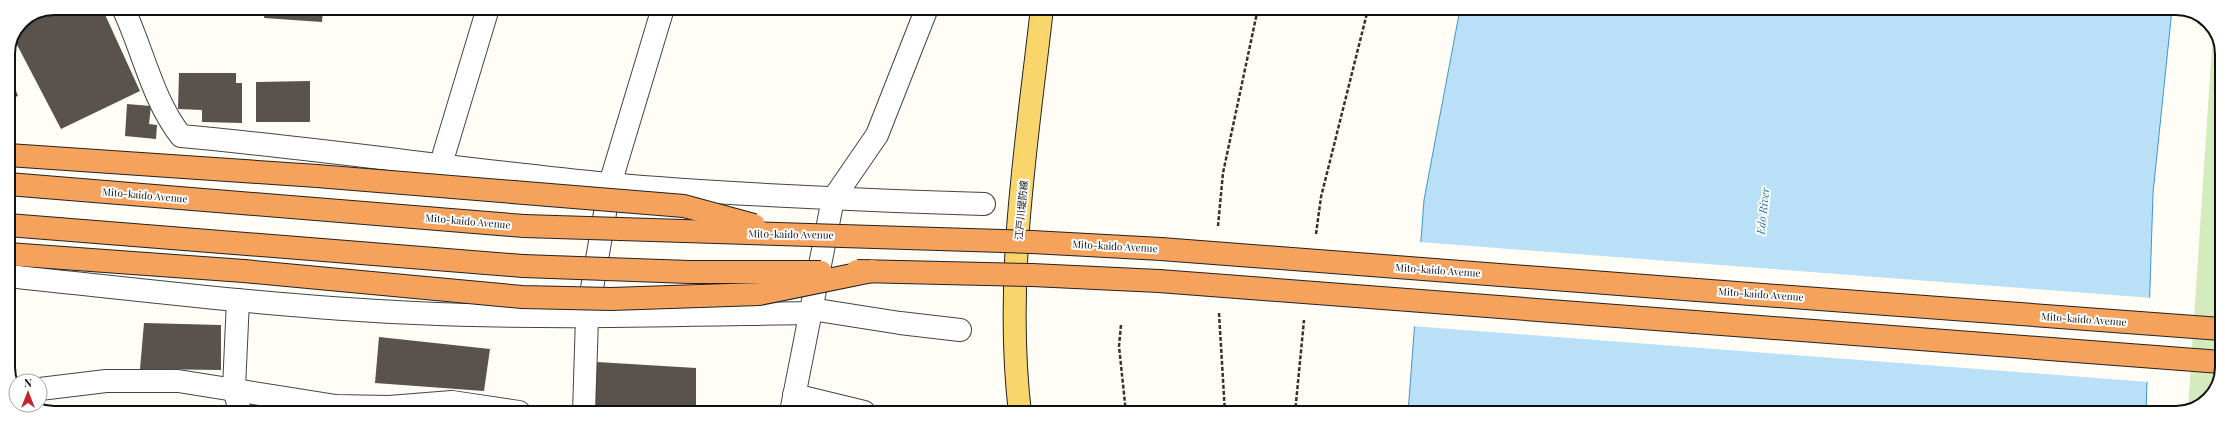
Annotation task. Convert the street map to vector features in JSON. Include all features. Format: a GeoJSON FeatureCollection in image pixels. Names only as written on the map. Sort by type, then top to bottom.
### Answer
{"type":"FeatureCollection","features":[{"type":"Feature","properties":{"kind":"highway"},"geometry":{"type":"LineString","coordinates":[[15,156],[317,176],[684,206],[787,234]]}},
{"type":"Feature","properties":{"kind":"highway","name":"Mito-kaido Avenue"},"geometry":{"type":"LineString","coordinates":[[15,185],[524,226],[1032,242],[1161,249],[2215,329]]}},
{"type":"Feature","properties":{"kind":"highway"},"geometry":{"type":"LineString","coordinates":[[15,226],[523,266],[690,272],[872,271],[1032,275],[1159,281],[2215,362]]}},
{"type":"Feature","properties":{"kind":"highway"},"geometry":{"type":"LineString","coordinates":[[15,255],[244,271],[522,297],[611,299],[759,294],[872,271]]}},
{"type":"Feature","properties":{"kind":"main road","name":"江戸川堤防線"},"geometry":{"type":"LineString","coordinates":[[1019,406],[1015,353],[1014,305],[1021,205],[1041,15]]}},
{"type":"Feature","properties":{"kind":"street"},"geometry":{"type":"LineString","coordinates":[[126,15],[170,123],[181,136],[298,147],[440,167],[610,184],[833,199],[984,204]]}},
{"type":"Feature","properties":{"kind":"street"},"geometry":{"type":"LineString","coordinates":[[440,167],[486,15]]}},
{"type":"Feature","properties":{"kind":"street"},"geometry":{"type":"LineString","coordinates":[[584,406],[587,317],[610,184],[661,15]]}},
{"type":"Feature","properties":{"kind":"street"},"geometry":{"type":"LineString","coordinates":[[810,406],[792,404],[833,199],[878,135],[924,15]]}},
{"type":"Feature","properties":{"kind":"street"},"geometry":{"type":"LineString","coordinates":[[15,277],[238,300],[414,313],[587,317],[811,311],[960,330]]}},
{"type":"Feature","properties":{"kind":"street"},"geometry":{"type":"LineString","coordinates":[[238,300],[234,388],[238,406]]}},
{"type":"Feature","properties":{"kind":"street"},"geometry":{"type":"LineString","coordinates":[[48,388],[106,381],[178,381],[234,388],[336,406]]}},
{"type":"Feature","properties":{"kind":"street"},"geometry":{"type":"LineString","coordinates":[[421,406],[452,402],[479,406]]}},
{"type":"Feature","properties":{"kind":"path"},"geometry":{"type":"LineString","coordinates":[[1218,231],[1222,173],[1256,15]]}},
{"type":"Feature","properties":{"kind":"path"},"geometry":{"type":"LineString","coordinates":[[1315,241],[1321,197],[1366,15]]}},
{"type":"Feature","properties":{"kind":"path"},"geometry":{"type":"LineString","coordinates":[[1219,311],[1225,406]]}},
{"type":"Feature","properties":{"kind":"path"},"geometry":{"type":"LineString","coordinates":[[1296,406],[1305,315]]}},
{"type":"Feature","properties":{"kind":"path"},"geometry":{"type":"LineString","coordinates":[[1121,325],[1119,346],[1125,406]]}},
{"type":"Feature","properties":{"kind":"green space"},"geometry":{"type":"Polygon","coordinates":[[[2212,40],[2215,52],[2215,367],[2212,382],[2204,395],[2188,404],[2212,40]]]}},
{"type":"Feature","properties":{"kind":"water","name":"Edo River"},"geometry":{"type":"Polygon","coordinates":[[[1459,15],[2171,15],[2153,193],[2146,406],[1409,406],[1424,200],[1459,15]]]}},
{"type":"Feature","properties":{"kind":"pier"},"geometry":{"type":"Polygon","coordinates":[[[1419,242],[2152,298],[2149,382],[1412,326],[1419,242]]]}},
{"type":"Feature","properties":{"kind":"building"},"geometry":{"type":"Polygon","coordinates":[[[105,15],[140,91],[61,129],[17,44],[18,39],[26,26],[39,18],[46,16],[105,15]]]}},
{"type":"Feature","properties":{"kind":"building"},"geometry":{"type":"Polygon","coordinates":[[[264,15],[322,15],[322,22],[264,18],[264,15]]]}},
{"type":"Feature","properties":{"kind":"building"},"geometry":{"type":"Polygon","coordinates":[[[179,73],[236,73],[236,83],[242,83],[242,123],[202,122],[202,110],[178,109],[179,73]]]}},
{"type":"Feature","properties":{"kind":"building"},"geometry":{"type":"Polygon","coordinates":[[[310,81],[310,122],[256,122],[256,82],[310,81]]]}},
{"type":"Feature","properties":{"kind":"building"},"geometry":{"type":"Polygon","coordinates":[[[15,88],[18,96],[15,97],[15,88]]]}},
{"type":"Feature","properties":{"kind":"building"},"geometry":{"type":"Polygon","coordinates":[[[127,104],[151,106],[149,124],[157,125],[156,139],[125,136],[127,104]]]}},
{"type":"Feature","properties":{"kind":"building"},"geometry":{"type":"Polygon","coordinates":[[[144,323],[221,325],[221,370],[140,369],[144,323]]]}},
{"type":"Feature","properties":{"kind":"building"},"geometry":{"type":"Polygon","coordinates":[[[379,337],[490,349],[484,391],[375,383],[379,337]]]}},
{"type":"Feature","properties":{"kind":"building"},"geometry":{"type":"Polygon","coordinates":[[[597,362],[696,368],[696,406],[592,406],[597,362]]]}}]}
